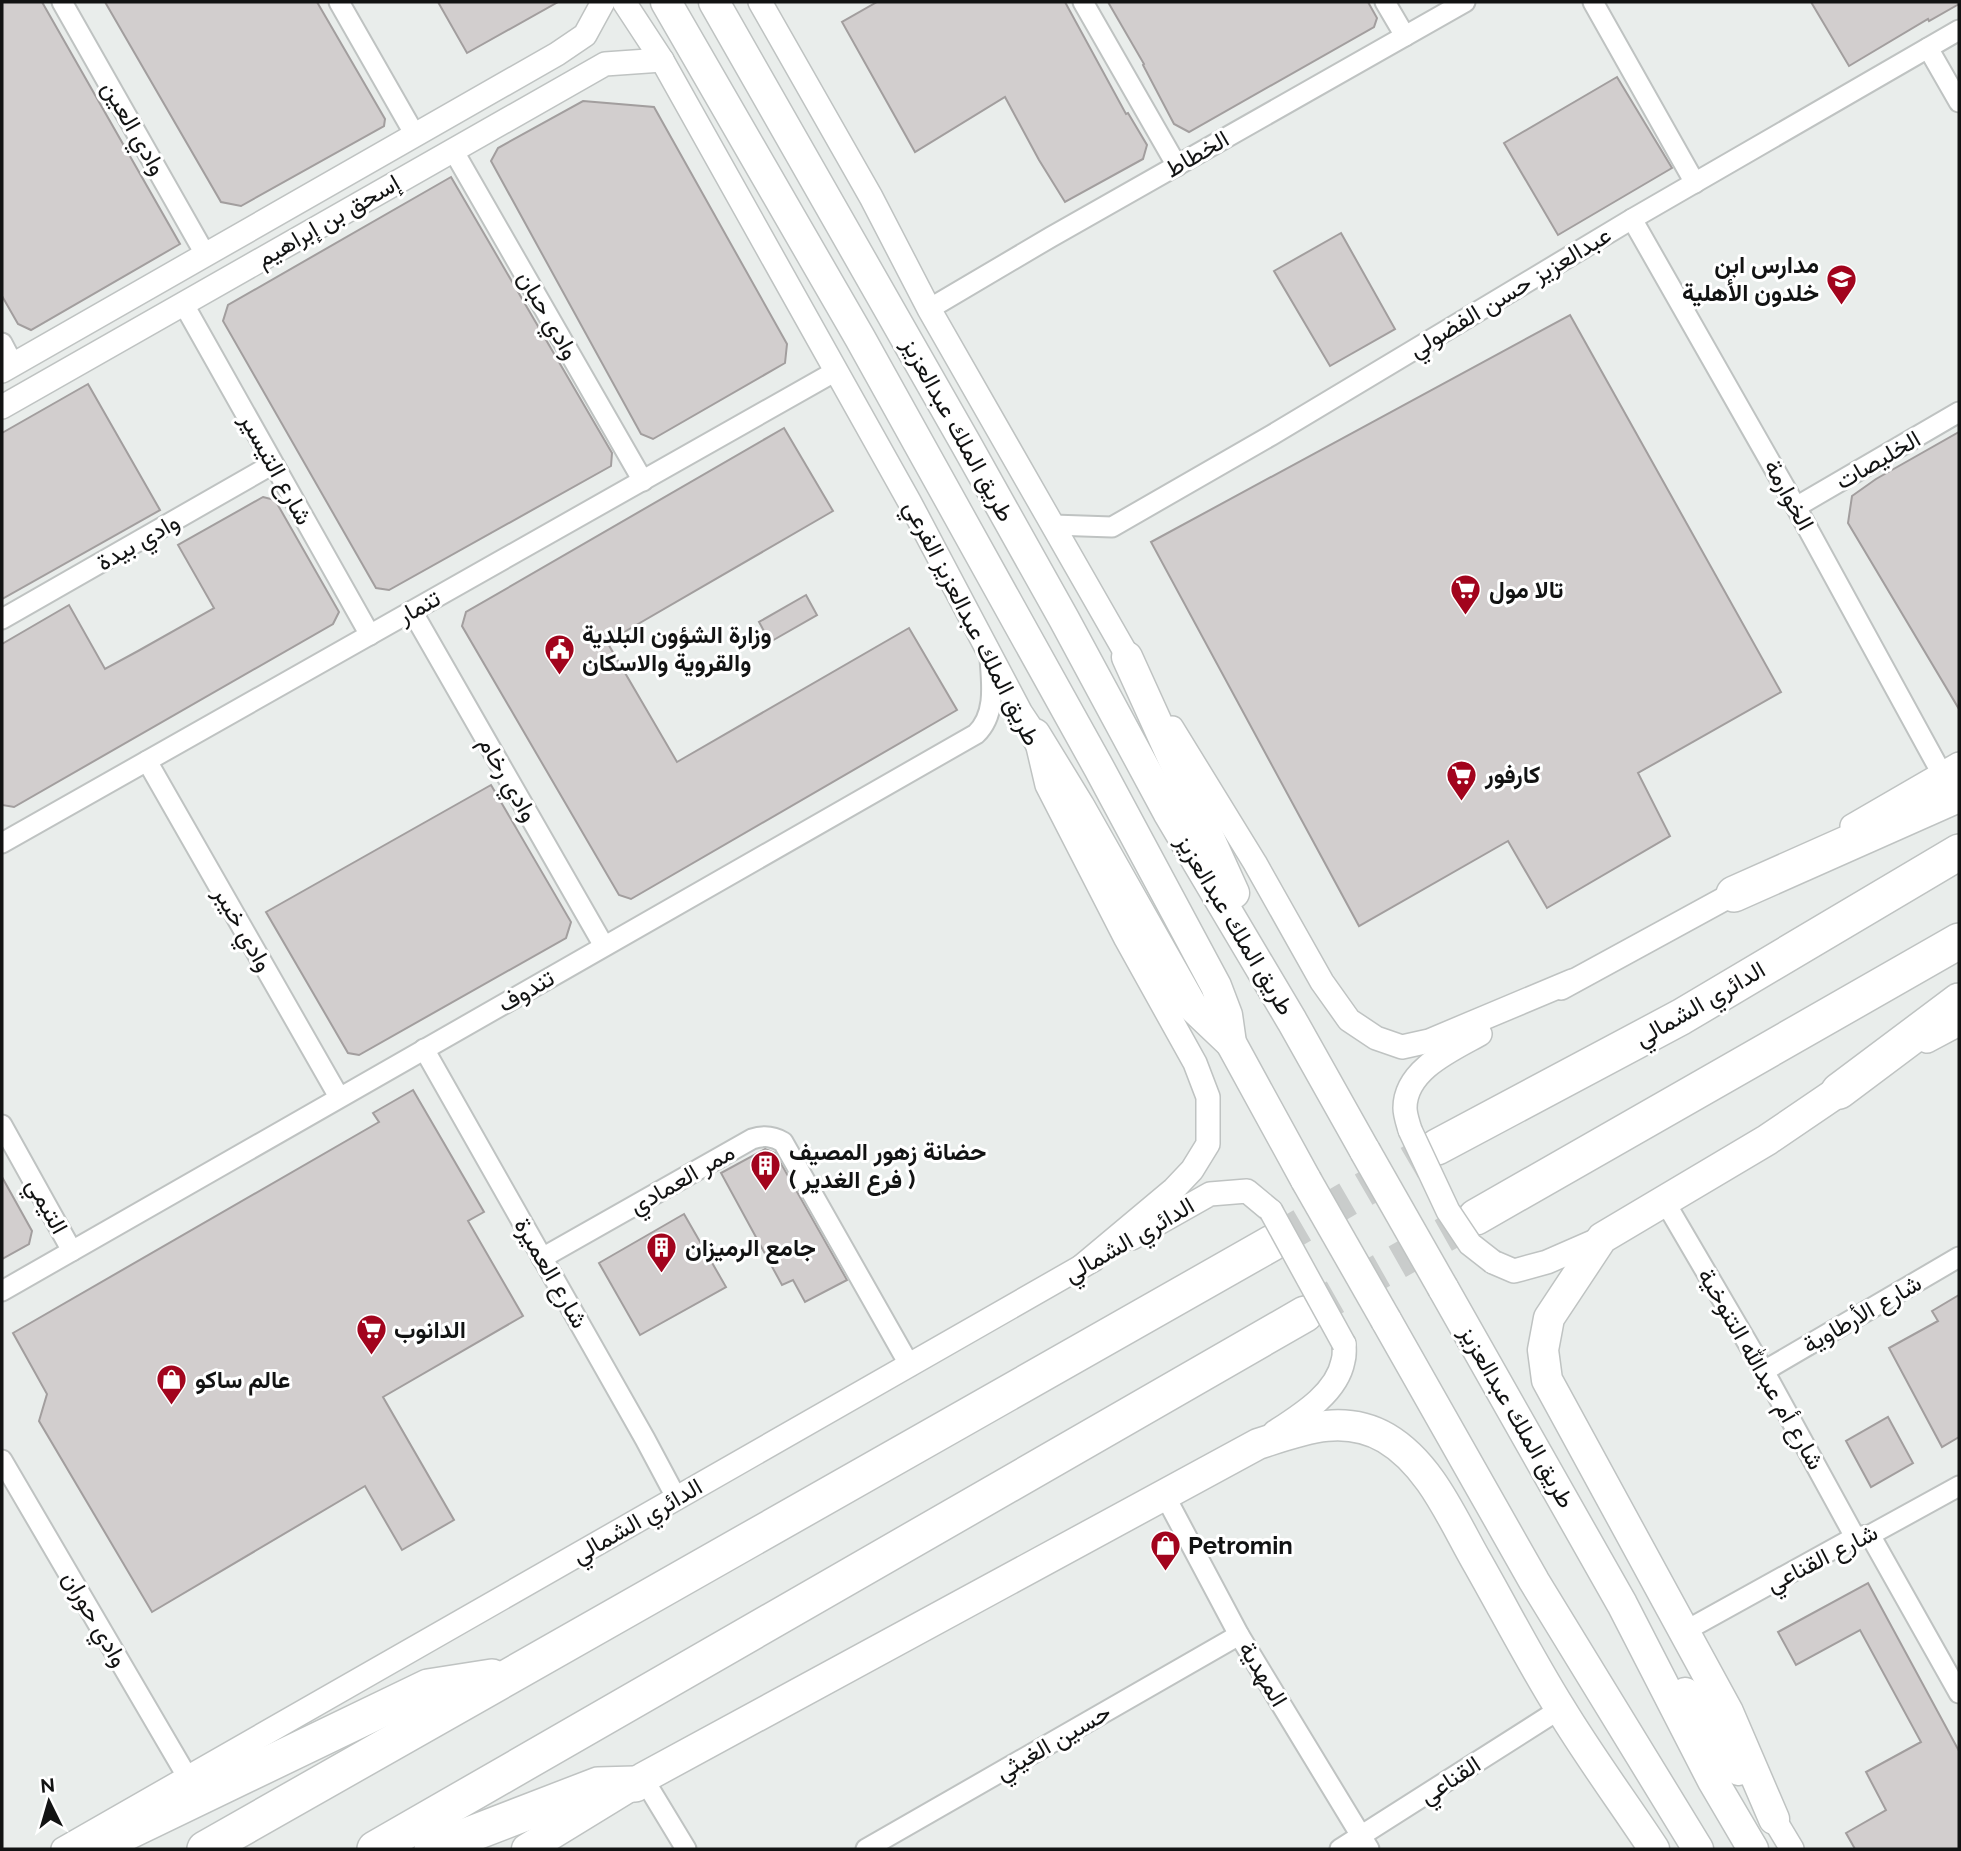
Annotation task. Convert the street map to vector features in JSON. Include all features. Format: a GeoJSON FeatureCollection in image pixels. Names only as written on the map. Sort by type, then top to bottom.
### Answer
{"type":"FeatureCollection","features":[{"type":"Feature","properties":{"kind":"highway"},"geometry":{"type":"LineString","coordinates":[[1734,894],[1953,777]]}},
{"type":"Feature","properties":{"kind":"highway","name":"الدائري الشمالي"},"geometry":{"type":"LineString","coordinates":[[1423,1139],[1681,1017],[1959,852]]}},
{"type":"Feature","properties":{"kind":"highway"},"geometry":{"type":"LineString","coordinates":[[1476,1217],[1959,941]]}},
{"type":"Feature","properties":{"kind":"highway"},"geometry":{"type":"LineString","coordinates":[[1839,1091],[1959,1001]]}},
{"type":"Feature","properties":{"kind":"highway"},"geometry":{"type":"LineString","coordinates":[[205,1849],[513,1674],[1271,1227]]}},
{"type":"Feature","properties":{"kind":"highway"},"geometry":{"type":"LineString","coordinates":[[375,1849],[1305,1314]]}},
{"type":"Feature","properties":{"kind":"highway"},"geometry":{"type":"LineString","coordinates":[[92,1849],[428,1687],[513,1674]]}},
{"type":"Feature","properties":{"kind":"highway"},"geometry":{"type":"LineString","coordinates":[[432,1849],[598,1785],[639,1781]]}},
{"type":"Feature","properties":{"kind":"main road","name":"طريق الملك عبدالعزيز"},"geometry":{"type":"LineString","coordinates":[[666,2],[860,338],[1099,768],[1216,986],[1227,1015],[1231,1042],[1306,1180],[1534,1581],[1698,1849]]}},
{"type":"Feature","properties":{"kind":"main road","name":"طريق الملك عبدالعزيز"},"geometry":{"type":"LineString","coordinates":[[714,2],[966,444],[1168,812],[1292,1021],[1622,1604],[1713,1780],[1753,1849]]}},
{"type":"Feature","properties":{"kind":"main road"},"geometry":{"type":"LineString","coordinates":[[1127,657],[1292,1021]]}},
{"type":"Feature","properties":{"kind":"main road"},"geometry":{"type":"LineString","coordinates":[[1035,734],[1079,806],[1192,1006],[1231,1042]]}},
{"type":"Feature","properties":{"kind":"main road"},"geometry":{"type":"LineString","coordinates":[[1774,1819],[1728,1712],[1547,1380],[1543,1350],[1549,1318],[1602,1238],[1767,1140],[1839,1091]]}},
{"type":"Feature","properties":{"kind":"main road"},"geometry":{"type":"LineString","coordinates":[[527,1849],[639,1781],[1258,1444],[1308,1428],[1336,1424],[1360,1428],[1385,1438],[1416,1462],[1445,1505],[1560,1709],[1654,1849]]}},
{"type":"Feature","properties":{"kind":"main road"},"geometry":{"type":"LineString","coordinates":[[1534,1581],[1654,1849]]}},
{"type":"Feature","properties":{"kind":"main road"},"geometry":{"type":"LineString","coordinates":[[1622,1604],[1774,1819]]}},
{"type":"Feature","properties":{"kind":"street","name":"وادي العين"},"geometry":{"type":"LineString","coordinates":[[62,2],[205,254]]}},
{"type":"Feature","properties":{"kind":"street"},"geometry":{"type":"LineString","coordinates":[[339,2],[415,135]]}},
{"type":"Feature","properties":{"kind":"street","name":"إسحق بن إبراهيم"},"geometry":{"type":"LineString","coordinates":[[8,367],[557,54],[585,36],[603,2]]}},
{"type":"Feature","properties":{"kind":"street","name":"طريق الملك عبدالعزيز الفرعي"},"geometry":{"type":"LineString","coordinates":[[624,2],[662,60],[909,501],[1035,734],[1047,785],[1126,939],[1195,1063],[1208,1097],[1208,1144],[1192,1170],[1174,1189],[1082,1266]]}},
{"type":"Feature","properties":{"kind":"street"},"geometry":{"type":"LineString","coordinates":[[1083,2],[1177,166]]}},
{"type":"Feature","properties":{"kind":"street"},"geometry":{"type":"LineString","coordinates":[[1385,2],[1405,36]]}},
{"type":"Feature","properties":{"kind":"street","name":"الخطاط"},"geometry":{"type":"LineString","coordinates":[[929,309],[1465,2]]}},
{"type":"Feature","properties":{"kind":"street"},"geometry":{"type":"LineString","coordinates":[[1593,2],[1695,183]]}},
{"type":"Feature","properties":{"kind":"street"},"geometry":{"type":"LineString","coordinates":[[767,7],[929,309],[1127,657],[1255,863],[1322,982],[1349,1020],[1376,1038],[1402,1047],[1429,1041],[1573,981]]}},
{"type":"Feature","properties":{"kind":"street","name":"عبدالعزيز حسن الفضولي"},"geometry":{"type":"LineString","coordinates":[[1053,525],[1112,527],[1272,435],[1632,219],[1959,30]]}},
{"type":"Feature","properties":{"kind":"street"},"geometry":{"type":"LineString","coordinates":[[557,54],[578,48],[586,52],[586,64],[575,80]]}},
{"type":"Feature","properties":{"kind":"street"},"geometry":{"type":"LineString","coordinates":[[1928,48],[1959,102]]}},
{"type":"Feature","properties":{"kind":"street","name":"إسحق بن إبراهيم"},"geometry":{"type":"LineString","coordinates":[[2,407],[605,64],[662,60]]}},
{"type":"Feature","properties":{"kind":"street","name":"وادي حبان"},"geometry":{"type":"LineString","coordinates":[[453,150],[643,481]]}},
{"type":"Feature","properties":{"kind":"street","name":"الخوارمة"},"geometry":{"type":"LineString","coordinates":[[1632,219],[1953,777]]}},
{"type":"Feature","properties":{"kind":"street","name":"شارع التيسير"},"geometry":{"type":"LineString","coordinates":[[183,303],[369,635]]}},
{"type":"Feature","properties":{"kind":"street"},"geometry":{"type":"LineString","coordinates":[[2,343],[8,367]]}},
{"type":"Feature","properties":{"kind":"street","name":"تنمار"},"geometry":{"type":"LineString","coordinates":[[2,843],[836,371]]}},
{"type":"Feature","properties":{"kind":"street","name":"الخليصات"},"geometry":{"type":"LineString","coordinates":[[1797,507],[1959,412]]}},
{"type":"Feature","properties":{"kind":"street","name":"وادي بيدة"},"geometry":{"type":"LineString","coordinates":[[2,619],[273,464]]}},
{"type":"Feature","properties":{"kind":"street","name":"وادي رخام"},"geometry":{"type":"LineString","coordinates":[[412,611],[604,946]]}},
{"type":"Feature","properties":{"kind":"street","name":"تندوف"},"geometry":{"type":"LineString","coordinates":[[2,1291],[976,734],[985,725],[989,715],[992,684],[989,652]]}},
{"type":"Feature","properties":{"kind":"street","name":"وادي خيبر"},"geometry":{"type":"LineString","coordinates":[[147,761],[339,1097]]}},
{"type":"Feature","properties":{"kind":"street"},"geometry":{"type":"LineString","coordinates":[[1602,1238],[1547,1262],[1514,1270],[1493,1262],[1470,1244],[1448,1211],[1423,1139],[1404,1110],[1407,1091],[1425,1068],[1441,1055],[1734,894]]}},
{"type":"Feature","properties":{"kind":"street"},"geometry":{"type":"LineString","coordinates":[[1839,1091],[1959,1024]]}},
{"type":"Feature","properties":{"kind":"street","name":"شارع العميرة"},"geometry":{"type":"LineString","coordinates":[[424,1049],[677,1499]]}},
{"type":"Feature","properties":{"kind":"street","name":"التيمي"},"geometry":{"type":"LineString","coordinates":[[2,1125],[72,1251]]}},
{"type":"Feature","properties":{"kind":"street","name":"ممر العمادي"},"geometry":{"type":"LineString","coordinates":[[542,1258],[752,1139],[761,1136],[777,1138],[783,1142],[910,1366]]}},
{"type":"Feature","properties":{"kind":"street","name":"الدائري الشمالي"},"geometry":{"type":"LineString","coordinates":[[63,1849],[1210,1194],[1247,1191],[1271,1227]]}},
{"type":"Feature","properties":{"kind":"street","name":"شارع أم عبدالله التنوخية"},"geometry":{"type":"LineString","coordinates":[[1665,1202],[1959,1693]]}},
{"type":"Feature","properties":{"kind":"street"},"geometry":{"type":"LineString","coordinates":[[1258,1444],[1312,1407],[1336,1378],[1343,1361],[1345,1344],[1271,1227]]}},
{"type":"Feature","properties":{"kind":"street","name":"شارع الأرطاوية"},"geometry":{"type":"LineString","coordinates":[[1764,1371],[1959,1257]]}},
{"type":"Feature","properties":{"kind":"street","name":"وادي حوران"},"geometry":{"type":"LineString","coordinates":[[2,1460],[188,1778]]}},
{"type":"Feature","properties":{"kind":"street","name":"شارع القناعي"},"geometry":{"type":"LineString","coordinates":[[1685,1631],[1959,1486]]}},
{"type":"Feature","properties":{"kind":"street","name":"المهدية"},"geometry":{"type":"LineString","coordinates":[[1164,1494],[1239,1635],[1365,1843]]}},
{"type":"Feature","properties":{"kind":"street","name":"حسين الغيثي"},"geometry":{"type":"LineString","coordinates":[[866,1849],[1239,1635]]}},
{"type":"Feature","properties":{"kind":"street","name":"القناعي"},"geometry":{"type":"LineString","coordinates":[[1340,1849],[1365,1843],[1560,1709]]}},
{"type":"Feature","properties":{"kind":"street"},"geometry":{"type":"LineString","coordinates":[[639,1781],[685,1849]]}},
{"type":"Feature","properties":{"kind":"street"},"geometry":{"type":"LineString","coordinates":[[1774,1819],[1792,1849]]}},
{"type":"Feature","properties":{"kind":"building"},"geometry":{"type":"Polygon","coordinates":[[[2,2],[42,2],[180,244],[31,330],[18,324],[2,296],[2,2]]]}},
{"type":"Feature","properties":{"kind":"building"},"geometry":{"type":"Polygon","coordinates":[[[105,2],[317,2],[385,119],[384,126],[241,206],[221,202],[105,2]]]}},
{"type":"Feature","properties":{"kind":"building"},"geometry":{"type":"Polygon","coordinates":[[[438,2],[558,2],[467,53],[438,2]]]}},
{"type":"Feature","properties":{"kind":"building"},"geometry":{"type":"Polygon","coordinates":[[[877,2],[1065,2],[1126,114],[1128,113],[1147,145],[1143,159],[1065,202],[1005,97],[915,152],[842,22],[877,2]]]}},
{"type":"Feature","properties":{"kind":"building"},"geometry":{"type":"Polygon","coordinates":[[[1108,2],[1368,2],[1377,18],[1374,27],[1189,132],[1174,124],[1144,64],[1108,2]]]}},
{"type":"Feature","properties":{"kind":"building"},"geometry":{"type":"Polygon","coordinates":[[[1811,2],[1959,4],[1929,21],[1928,19],[1849,66],[1811,2]]]}},
{"type":"Feature","properties":{"kind":"building"},"geometry":{"type":"Polygon","coordinates":[[[1617,77],[1672,168],[1558,235],[1504,143],[1617,77]]]}},
{"type":"Feature","properties":{"kind":"building"},"geometry":{"type":"Polygon","coordinates":[[[583,101],[654,107],[787,344],[785,363],[653,439],[641,434],[491,161],[498,148],[583,101]]]}},
{"type":"Feature","properties":{"kind":"building"},"geometry":{"type":"Polygon","coordinates":[[[451,177],[612,453],[611,466],[389,590],[376,588],[223,321],[228,305],[451,177]]]}},
{"type":"Feature","properties":{"kind":"building"},"geometry":{"type":"Polygon","coordinates":[[[1341,233],[1395,329],[1330,366],[1274,271],[1341,233]]]}},
{"type":"Feature","properties":{"kind":"building","name":"تالا مول"},"geometry":{"type":"Polygon","coordinates":[[[1570,315],[1781,692],[1638,773],[1670,836],[1547,908],[1508,841],[1359,926],[1151,542],[1570,315]]]}},
{"type":"Feature","properties":{"kind":"building"},"geometry":{"type":"Polygon","coordinates":[[[88,384],[160,510],[2,599],[2,433],[88,384]]]}},
{"type":"Feature","properties":{"kind":"building","name":"وزارة الشؤون البلدية والقروية والاسكان"},"geometry":{"type":"Polygon","coordinates":[[[784,428],[833,511],[607,642],[677,762],[909,628],[957,710],[631,899],[619,895],[462,626],[466,612],[784,428]]]}},
{"type":"Feature","properties":{"kind":"building"},"geometry":{"type":"Polygon","coordinates":[[[1959,432],[1959,709],[1848,523],[1852,496],[1876,479],[1959,432]]]}},
{"type":"Feature","properties":{"kind":"building"},"geometry":{"type":"Polygon","coordinates":[[[263,497],[275,500],[339,612],[333,624],[14,807],[2,805],[2,644],[69,605],[105,669],[138,651],[214,608],[178,545],[263,497]]]}},
{"type":"Feature","properties":{"kind":"building"},"geometry":{"type":"Polygon","coordinates":[[[806,595],[817,615],[770,642],[759,622],[806,595]]]}},
{"type":"Feature","properties":{"kind":"building"},"geometry":{"type":"Polygon","coordinates":[[[491,785],[571,922],[566,938],[359,1055],[348,1053],[266,912],[491,785]]]}},
{"type":"Feature","properties":{"kind":"building"},"geometry":{"type":"Polygon","coordinates":[[[413,1090],[484,1212],[468,1221],[523,1316],[383,1397],[454,1520],[402,1550],[365,1486],[152,1612],[39,1421],[47,1394],[13,1333],[379,1122],[373,1113],[413,1090]]]}},
{"type":"Feature","properties":{"kind":"building"},"geometry":{"type":"Polygon","coordinates":[[[765,1149],[775,1153],[847,1280],[805,1302],[793,1280],[782,1285],[721,1173],[765,1149]]]}},
{"type":"Feature","properties":{"kind":"building"},"geometry":{"type":"Polygon","coordinates":[[[2,1177],[32,1231],[29,1244],[2,1259],[2,1177]]]}},
{"type":"Feature","properties":{"kind":"building","name":"جامع الرميزان"},"geometry":{"type":"Polygon","coordinates":[[[684,1214],[726,1287],[640,1335],[599,1263],[684,1214]]]}},
{"type":"Feature","properties":{"kind":"building"},"geometry":{"type":"Polygon","coordinates":[[[1959,1295],[1959,1437],[1942,1447],[1889,1348],[1938,1321],[1932,1311],[1959,1295]]]}},
{"type":"Feature","properties":{"kind":"building"},"geometry":{"type":"Polygon","coordinates":[[[1888,1417],[1913,1463],[1871,1487],[1846,1441],[1888,1417]]]}},
{"type":"Feature","properties":{"kind":"building"},"geometry":{"type":"Polygon","coordinates":[[[1868,1583],[1959,1751],[1959,1849],[1855,1849],[1846,1833],[1886,1810],[1866,1772],[1921,1742],[1860,1630],[1796,1665],[1778,1632],[1868,1583]]]}},
{"type":"Feature","properties":{"kind":"tunnel"},"geometry":{"type":"LineString","coordinates":[[1272,1243],[1437,1147]]}},
{"type":"Feature","properties":{"kind":"tunnel"},"geometry":{"type":"LineString","coordinates":[[1305,1314],[1476,1217]]}},
{"type":"Feature","properties":{"kind":"place","name":"مدارس ابن خلدون الأهلية"},"geometry":{"type":"Point","coordinates":[1842,306]}},
{"type":"Feature","properties":{"kind":"place","name":"تالا مول"},"geometry":{"type":"Point","coordinates":[1466,617]}},
{"type":"Feature","properties":{"kind":"place","name":"وزارة الشؤون البلدية والقروية والاسكان"},"geometry":{"type":"Point","coordinates":[559,676]}},
{"type":"Feature","properties":{"kind":"place","name":"كارفور"},"geometry":{"type":"Point","coordinates":[1462,802]}},
{"type":"Feature","properties":{"kind":"place","name":"حضانة زهور المصيف ( فرع الغدير )"},"geometry":{"type":"Point","coordinates":[766,1193]}},
{"type":"Feature","properties":{"kind":"place","name":"جامع الرميزان"},"geometry":{"type":"Point","coordinates":[662,1275]}},
{"type":"Feature","properties":{"kind":"place","name":"الدانوب"},"geometry":{"type":"Point","coordinates":[371,1357]}},
{"type":"Feature","properties":{"kind":"place","name":"عالم ساكو"},"geometry":{"type":"Point","coordinates":[172,1407]}},
{"type":"Feature","properties":{"kind":"place","name":"Petromin"},"geometry":{"type":"Point","coordinates":[1165,1573]}}]}
